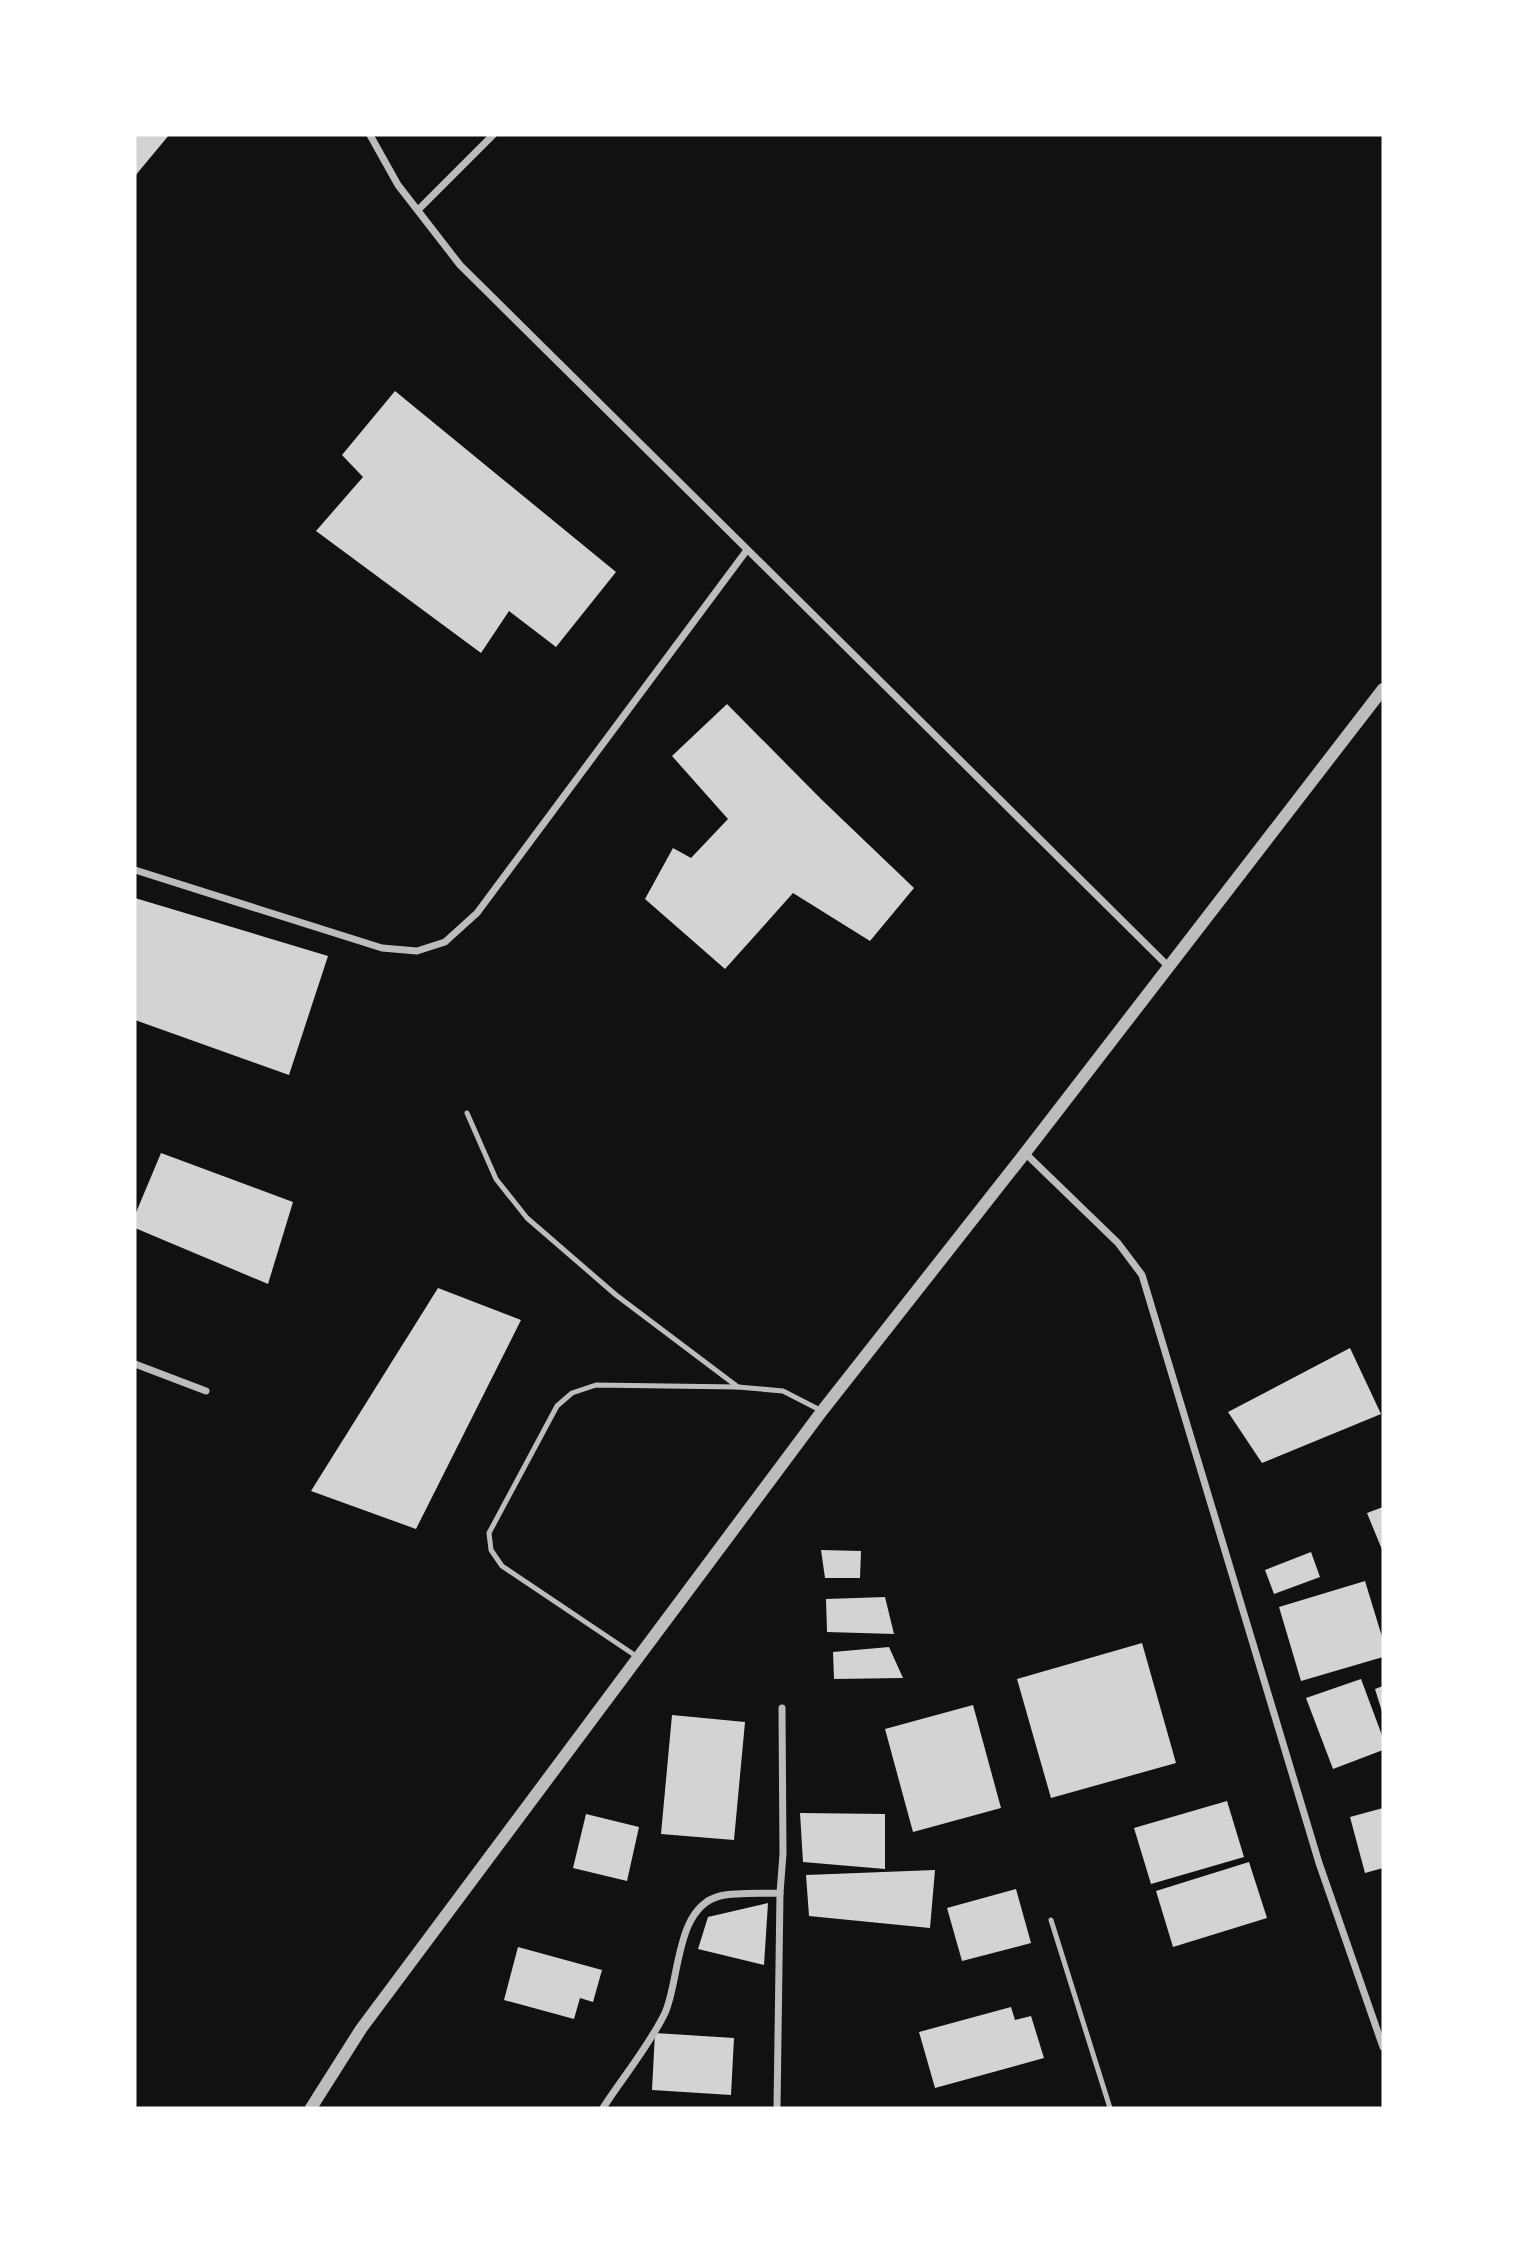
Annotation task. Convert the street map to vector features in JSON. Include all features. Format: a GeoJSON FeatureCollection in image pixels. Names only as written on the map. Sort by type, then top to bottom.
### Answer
{"type":"FeatureCollection","features":[{"type":"Feature","properties":{"kind":"street"},"geometry":{"type":"LineString","coordinates":[[370,135],[398,185],[460,265],[1168,967]]}},
{"type":"Feature","properties":{"kind":"street"},"geometry":{"type":"LineString","coordinates":[[418,210],[493,135]]}},
{"type":"Feature","properties":{"kind":"street"},"geometry":{"type":"LineString","coordinates":[[135,870],[383,948],[417,951],[445,942],[477,913],[747,550]]}},
{"type":"Feature","properties":{"kind":"street"},"geometry":{"type":"LineString","coordinates":[[311,2108],[361,2029],[822,1411],[1383,690]]}},
{"type":"Feature","properties":{"kind":"street"},"geometry":{"type":"LineString","coordinates":[[1025,1153],[1118,1243],[1142,1275],[1319,1863],[1383,2047]]}},
{"type":"Feature","properties":{"kind":"street"},"geometry":{"type":"LineString","coordinates":[[135,1364],[206,1391]]}},
{"type":"Feature","properties":{"kind":"street"},"geometry":{"type":"LineString","coordinates":[[777,2108],[783,1854],[782,1708]]}},
{"type":"Feature","properties":{"kind":"street"},"geometry":{"type":"LineString","coordinates":[[603,2108],[666,2012],[689,1924],[702,1906],[719,1896],[780,1893]]}},
{"type":"Feature","properties":{"kind":"lane"},"geometry":{"type":"LineString","coordinates":[[467,1112],[496,1179],[527,1218],[617,1295],[738,1387]]}},
{"type":"Feature","properties":{"kind":"lane"},"geometry":{"type":"LineString","coordinates":[[639,1657],[502,1566],[491,1550],[489,1533],[556,1406],[572,1393],[596,1385],[738,1387],[783,1391],[822,1411]]}},
{"type":"Feature","properties":{"kind":"lane"},"geometry":{"type":"LineString","coordinates":[[1051,1920],[1110,2108]]}},
{"type":"Feature","properties":{"kind":"building"},"geometry":{"type":"Polygon","coordinates":[[[135,135],[169,135],[135,176],[135,135]]]}},
{"type":"Feature","properties":{"kind":"building"},"geometry":{"type":"Polygon","coordinates":[[[395,391],[616,572],[556,647],[509,611],[481,653],[316,531],[363,477],[342,455],[395,391]]]}},
{"type":"Feature","properties":{"kind":"building"},"geometry":{"type":"Polygon","coordinates":[[[727,704],[914,888],[870,941],[793,893],[725,969],[645,899],[673,848],[691,858],[728,819],[672,756],[727,704]]]}},
{"type":"Feature","properties":{"kind":"building"},"geometry":{"type":"Polygon","coordinates":[[[135,898],[328,956],[289,1075],[135,1020],[135,898]]]}},
{"type":"Feature","properties":{"kind":"building"},"geometry":{"type":"Polygon","coordinates":[[[161,1153],[293,1202],[268,1284],[135,1228],[135,1215],[161,1153]]]}},
{"type":"Feature","properties":{"kind":"building"},"geometry":{"type":"Polygon","coordinates":[[[438,1288],[521,1320],[416,1529],[311,1491],[438,1288]]]}},
{"type":"Feature","properties":{"kind":"building"},"geometry":{"type":"Polygon","coordinates":[[[1350,1348],[1381,1414],[1262,1463],[1228,1412],[1350,1348]]]}},
{"type":"Feature","properties":{"kind":"building"},"geometry":{"type":"Polygon","coordinates":[[[1383,1507],[1383,1552],[1367,1513],[1383,1507]]]}},
{"type":"Feature","properties":{"kind":"building"},"geometry":{"type":"Polygon","coordinates":[[[821,1550],[861,1551],[860,1578],[825,1578],[821,1550]]]}},
{"type":"Feature","properties":{"kind":"building"},"geometry":{"type":"Polygon","coordinates":[[[1311,1552],[1320,1577],[1274,1594],[1265,1570],[1311,1552]]]}},
{"type":"Feature","properties":{"kind":"building"},"geometry":{"type":"Polygon","coordinates":[[[1365,1581],[1383,1640],[1383,1657],[1301,1681],[1279,1607],[1365,1581]]]}},
{"type":"Feature","properties":{"kind":"building"},"geometry":{"type":"Polygon","coordinates":[[[885,1597],[894,1634],[827,1632],[826,1599],[885,1597]]]}},
{"type":"Feature","properties":{"kind":"building"},"geometry":{"type":"Polygon","coordinates":[[[1142,1643],[1176,1763],[1051,1798],[1017,1679],[1142,1643]]]}},
{"type":"Feature","properties":{"kind":"building"},"geometry":{"type":"Polygon","coordinates":[[[889,1647],[903,1678],[834,1679],[833,1652],[889,1647]]]}},
{"type":"Feature","properties":{"kind":"building"},"geometry":{"type":"Polygon","coordinates":[[[1361,1679],[1383,1738],[1383,1750],[1333,1769],[1306,1698],[1361,1679]]]}},
{"type":"Feature","properties":{"kind":"building"},"geometry":{"type":"Polygon","coordinates":[[[1383,1686],[1383,1715],[1375,1689],[1383,1686]]]}},
{"type":"Feature","properties":{"kind":"building"},"geometry":{"type":"Polygon","coordinates":[[[973,1705],[1001,1808],[913,1832],[885,1729],[973,1705]]]}},
{"type":"Feature","properties":{"kind":"building"},"geometry":{"type":"Polygon","coordinates":[[[672,1715],[745,1722],[734,1840],[661,1834],[672,1715]]]}},
{"type":"Feature","properties":{"kind":"building"},"geometry":{"type":"Polygon","coordinates":[[[1227,1801],[1244,1857],[1151,1884],[1134,1828],[1227,1801]]]}},
{"type":"Feature","properties":{"kind":"building"},"geometry":{"type":"Polygon","coordinates":[[[1383,1808],[1383,1868],[1365,1873],[1350,1817],[1383,1808]]]}},
{"type":"Feature","properties":{"kind":"building"},"geometry":{"type":"Polygon","coordinates":[[[800,1813],[885,1814],[885,1869],[803,1862],[800,1813]]]}},
{"type":"Feature","properties":{"kind":"building"},"geometry":{"type":"Polygon","coordinates":[[[586,1814],[639,1827],[627,1881],[573,1868],[586,1814]]]}},
{"type":"Feature","properties":{"kind":"building"},"geometry":{"type":"Polygon","coordinates":[[[1249,1862],[1267,1918],[1173,1947],[1156,1891],[1249,1862]]]}},
{"type":"Feature","properties":{"kind":"building"},"geometry":{"type":"Polygon","coordinates":[[[935,1870],[930,1928],[809,1916],[806,1875],[935,1870]]]}},
{"type":"Feature","properties":{"kind":"building"},"geometry":{"type":"Polygon","coordinates":[[[1016,1889],[1031,1943],[962,1961],[947,1908],[1016,1889]]]}},
{"type":"Feature","properties":{"kind":"building"},"geometry":{"type":"Polygon","coordinates":[[[768,1903],[764,1965],[698,1949],[708,1917],[768,1903]]]}},
{"type":"Feature","properties":{"kind":"building"},"geometry":{"type":"Polygon","coordinates":[[[518,1947],[602,1970],[593,2002],[580,1998],[574,2019],[504,2000],[518,1947]]]}},
{"type":"Feature","properties":{"kind":"building"},"geometry":{"type":"Polygon","coordinates":[[[1011,2007],[1015,2020],[1031,2016],[1044,2058],[935,2088],[919,2032],[1011,2007]]]}},
{"type":"Feature","properties":{"kind":"building"},"geometry":{"type":"Polygon","coordinates":[[[655,2033],[734,2038],[731,2095],[652,2090],[655,2033]]]}}]}
